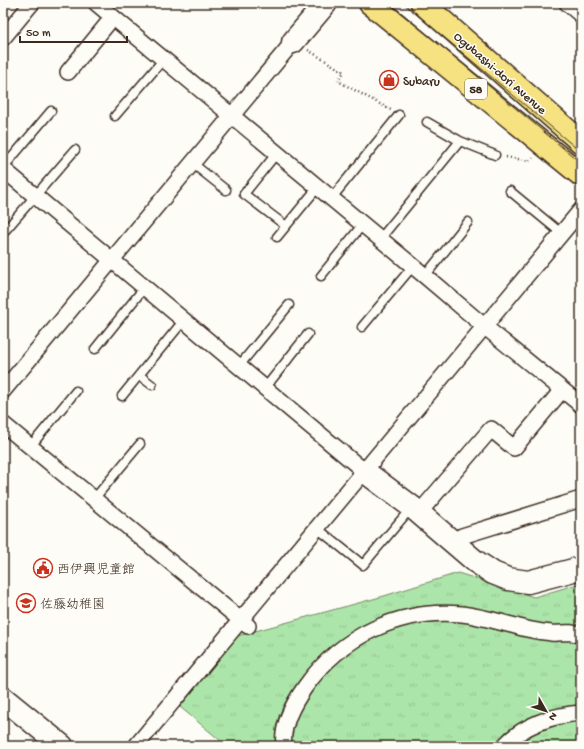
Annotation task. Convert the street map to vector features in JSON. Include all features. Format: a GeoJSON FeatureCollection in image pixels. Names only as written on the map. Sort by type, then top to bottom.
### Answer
{"type":"FeatureCollection","features":[{"type":"Feature","properties":{"kind":"main road","name":"Ogubashi-dori Avenue"},"geometry":{"type":"LineString","coordinates":[[370,3],[581,174]]}},
{"type":"Feature","properties":{"kind":"main road","name":"Ogubashi-dori Avenue"},"geometry":{"type":"LineString","coordinates":[[422,3],[581,142]]}},
{"type":"Feature","properties":{"kind":"street"},"geometry":{"type":"LineString","coordinates":[[3,38],[32,3]]}},
{"type":"Feature","properties":{"kind":"street"},"geometry":{"type":"LineString","coordinates":[[96,3],[276,154],[363,224],[581,405]]}},
{"type":"Feature","properties":{"kind":"street"},"geometry":{"type":"LineString","coordinates":[[3,391],[192,162],[326,3]]}},
{"type":"Feature","properties":{"kind":"street"},"geometry":{"type":"LineString","coordinates":[[567,3],[581,15]]}},
{"type":"Feature","properties":{"kind":"street"},"geometry":{"type":"LineString","coordinates":[[68,72],[113,17]]}},
{"type":"Feature","properties":{"kind":"street"},"geometry":{"type":"LineString","coordinates":[[3,169],[364,471],[493,573],[508,579],[528,582],[581,568]]}},
{"type":"Feature","properties":{"kind":"street"},"geometry":{"type":"LineString","coordinates":[[136,746],[244,623],[317,528],[581,210]]}},
{"type":"Feature","properties":{"kind":"street"},"geometry":{"type":"LineString","coordinates":[[415,510],[491,429],[514,448],[562,390]]}},
{"type":"Feature","properties":{"kind":"street"},"geometry":{"type":"LineString","coordinates":[[3,424],[244,623]]}},
{"type":"Feature","properties":{"kind":"street"},"geometry":{"type":"LineString","coordinates":[[451,541],[462,536],[581,499]]}},
{"type":"Feature","properties":{"kind":"street"},"geometry":{"type":"LineString","coordinates":[[284,746],[283,740],[291,708],[311,678],[334,653],[373,628],[418,614],[462,614],[496,620],[527,629],[552,633],[573,632],[581,636]]}},
{"type":"Feature","properties":{"kind":"street"},"geometry":{"type":"LineString","coordinates":[[3,698],[62,746]]}},
{"type":"Feature","properties":{"kind":"street"},"geometry":{"type":"LineString","coordinates":[[504,746],[521,732],[539,723],[554,717],[581,713]]}},
{"type":"Feature","properties":{"kind":"lane"},"geometry":{"type":"LineString","coordinates":[[115,116],[163,60]]}},
{"type":"Feature","properties":{"kind":"lane"},"geometry":{"type":"LineString","coordinates":[[3,169],[51,110]]}},
{"type":"Feature","properties":{"kind":"lane"},"geometry":{"type":"LineString","coordinates":[[331,199],[399,115]]}},
{"type":"Feature","properties":{"kind":"lane"},"geometry":{"type":"LineString","coordinates":[[427,122],[460,141],[495,155]]}},
{"type":"Feature","properties":{"kind":"lane"},"geometry":{"type":"LineString","coordinates":[[380,239],[460,141]]}},
{"type":"Feature","properties":{"kind":"lane"},"geometry":{"type":"LineString","coordinates":[[3,234],[75,150]]}},
{"type":"Feature","properties":{"kind":"lane"},"geometry":{"type":"LineString","coordinates":[[276,154],[244,194],[286,226]]}},
{"type":"Feature","properties":{"kind":"lane"},"geometry":{"type":"LineString","coordinates":[[192,162],[226,190]]}},
{"type":"Feature","properties":{"kind":"lane"},"geometry":{"type":"LineString","coordinates":[[276,237],[318,188]]}},
{"type":"Feature","properties":{"kind":"lane"},"geometry":{"type":"LineString","coordinates":[[510,191],[561,233]]}},
{"type":"Feature","properties":{"kind":"lane"},"geometry":{"type":"LineString","coordinates":[[425,276],[468,222]]}},
{"type":"Feature","properties":{"kind":"lane"},"geometry":{"type":"LineString","coordinates":[[321,276],[363,224]]}},
{"type":"Feature","properties":{"kind":"lane"},"geometry":{"type":"LineString","coordinates":[[362,327],[413,266]]}},
{"type":"Feature","properties":{"kind":"lane"},"geometry":{"type":"LineString","coordinates":[[95,349],[144,288]]}},
{"type":"Feature","properties":{"kind":"lane"},"geometry":{"type":"LineString","coordinates":[[239,366],[289,305]]}},
{"type":"Feature","properties":{"kind":"lane"},"geometry":{"type":"LineString","coordinates":[[122,396],[184,320]]}},
{"type":"Feature","properties":{"kind":"lane"},"geometry":{"type":"LineString","coordinates":[[265,388],[308,334]]}},
{"type":"Feature","properties":{"kind":"lane"},"geometry":{"type":"LineString","coordinates":[[139,375],[152,385]]}},
{"type":"Feature","properties":{"kind":"lane"},"geometry":{"type":"LineString","coordinates":[[30,447],[76,391]]}},
{"type":"Feature","properties":{"kind":"lane"},"geometry":{"type":"LineString","coordinates":[[94,500],[140,444]]}},
{"type":"Feature","properties":{"kind":"lane"},"geometry":{"type":"LineString","coordinates":[[317,528],[363,565],[415,510]]}},
{"type":"Feature","properties":{"kind":"path"},"geometry":{"type":"LineString","coordinates":[[293,42],[344,72],[338,81],[399,115]]}},
{"type":"Feature","properties":{"kind":"path"},"geometry":{"type":"LineString","coordinates":[[495,155],[529,161],[547,146]]}},
{"type":"Feature","properties":{"kind":"green space"},"geometry":{"type":"Polygon","coordinates":[[[458,573],[534,597],[581,583],[581,746],[227,746],[180,707],[237,636],[384,596],[458,573]]]}},
{"type":"Feature","properties":{"kind":"tram line"},"geometry":{"type":"LineString","coordinates":[[390,3],[581,163]]}},
{"type":"Feature","properties":{"kind":"tram line"},"geometry":{"type":"LineString","coordinates":[[403,3],[581,152]]}},
{"type":"Feature","properties":{"kind":"place","name":"Subaru"},"geometry":{"type":"Point","coordinates":[389,80]}},
{"type":"Feature","properties":{"kind":"place","name":"西伊興児童館"},"geometry":{"type":"Point","coordinates":[43,568]}},
{"type":"Feature","properties":{"kind":"place","name":"佐藤幼稚園"},"geometry":{"type":"Point","coordinates":[26,603]}}]}
